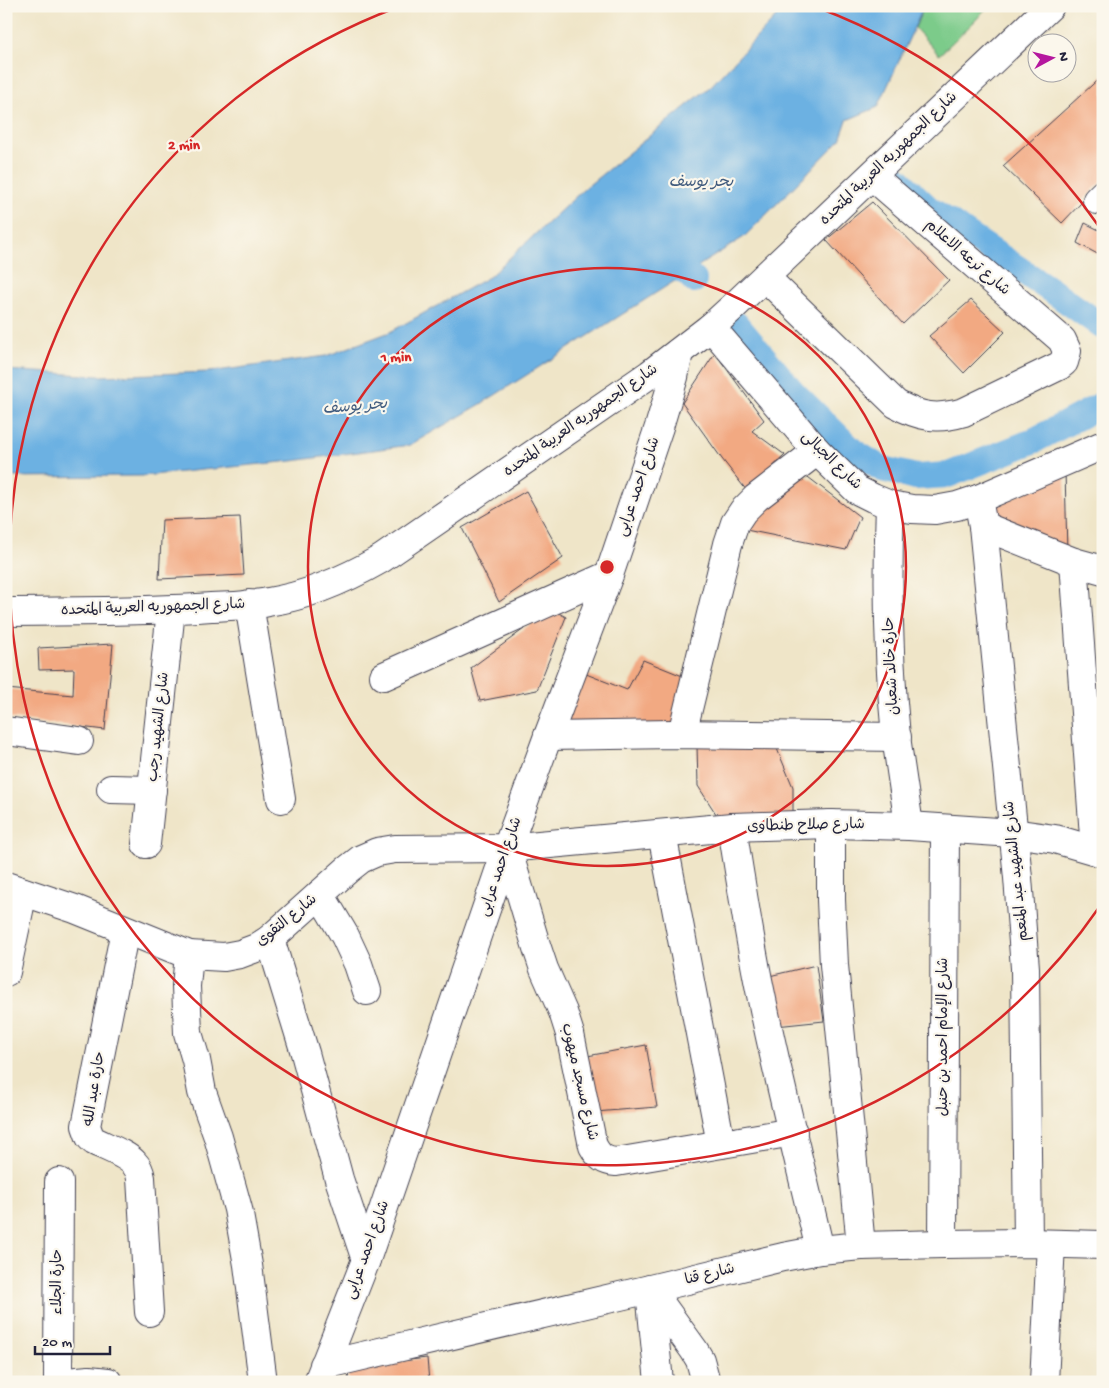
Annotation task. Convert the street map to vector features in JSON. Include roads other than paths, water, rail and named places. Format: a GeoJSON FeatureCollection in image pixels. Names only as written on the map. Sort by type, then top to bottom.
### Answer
{"type":"FeatureCollection","features":[{"type":"Feature","properties":{"kind":"street","name":"شارع الجمهوريه العربية المتحده"},"geometry":{"type":"LineString","coordinates":[[6,612],[171,610],[276,601],[315,590],[360,571],[381,559],[650,374],[711,327],[1050,6]]}},
{"type":"Feature","properties":{"kind":"street","name":"شارع ترعه الاعلام"},"geometry":{"type":"LineString","coordinates":[[765,277],[896,404],[908,411],[922,415],[950,416],[964,412],[1064,362],[1067,351],[1062,340],[872,176]]}},
{"type":"Feature","properties":{"kind":"street","name":"شارع الجبالى"},"geometry":{"type":"LineString","coordinates":[[711,327],[817,451],[857,490],[890,505],[912,509],[935,510],[957,506],[978,500],[1103,445]]}},
{"type":"Feature","properties":{"kind":"street","name":"شارع احمد عرابى"},"geometry":{"type":"LineString","coordinates":[[322,1375],[366,1260],[507,848],[609,576],[659,427],[674,377],[679,352]]}},
{"type":"Feature","properties":{"kind":"street"},"geometry":{"type":"LineString","coordinates":[[682,734],[728,544],[735,523],[743,511],[756,498],[817,451]]}},
{"type":"Feature","properties":{"kind":"street","name":"شارع الشهيد عبد المنعم"},"geometry":{"type":"LineString","coordinates":[[978,500],[983,526],[1018,878],[1025,968],[1040,1244],[1044,1382]]}},
{"type":"Feature","properties":{"kind":"street","name":"حارة خالد شعبان"},"geometry":{"type":"LineString","coordinates":[[890,505],[888,566],[892,680],[896,737],[909,826]]}},
{"type":"Feature","properties":{"kind":"street"},"geometry":{"type":"LineString","coordinates":[[983,526],[1074,562],[1103,570]]}},
{"type":"Feature","properties":{"kind":"street"},"geometry":{"type":"LineString","coordinates":[[1074,562],[1099,852]]}},
{"type":"Feature","properties":{"kind":"street"},"geometry":{"type":"LineString","coordinates":[[384,676],[609,576]]}},
{"type":"Feature","properties":{"kind":"street"},"geometry":{"type":"LineString","coordinates":[[249,604],[281,799]]}},
{"type":"Feature","properties":{"kind":"street","name":"شارع الشهيد رجب"},"geometry":{"type":"LineString","coordinates":[[146,844],[171,610]]}},
{"type":"Feature","properties":{"kind":"street"},"geometry":{"type":"LineString","coordinates":[[6,730],[79,742]]}},
{"type":"Feature","properties":{"kind":"street"},"geometry":{"type":"LineString","coordinates":[[548,736],[682,734],[896,737]]}},
{"type":"Feature","properties":{"kind":"street"},"geometry":{"type":"LineString","coordinates":[[111,789],[152,790]]}},
{"type":"Feature","properties":{"kind":"street"},"geometry":{"type":"LineString","coordinates":[[831,824],[831,900],[834,965],[861,1246]]}},
{"type":"Feature","properties":{"kind":"street","name":"شارع صلاح طنطاوى"},"geometry":{"type":"LineString","coordinates":[[507,848],[732,827],[831,824],[909,826],[1013,833],[1055,839],[1099,852]]}},
{"type":"Feature","properties":{"kind":"street"},"geometry":{"type":"LineString","coordinates":[[732,827],[758,980],[820,1250]]}},
{"type":"Feature","properties":{"kind":"street","name":"شارع الإمام احمد بن حنبل"},"geometry":{"type":"LineString","coordinates":[[942,1244],[945,829]]}},
{"type":"Feature","properties":{"kind":"street"},"geometry":{"type":"LineString","coordinates":[[662,834],[721,1144]]}},
{"type":"Feature","properties":{"kind":"street","name":"شارع التقوى"},"geometry":{"type":"LineString","coordinates":[[15,890],[74,909],[190,955],[224,957],[256,948],[270,939],[361,859],[378,852],[395,849],[507,848]]}},
{"type":"Feature","properties":{"kind":"street","name":"شارع مسجد ميهوب"},"geometry":{"type":"LineString","coordinates":[[507,848],[536,948],[563,1012],[570,1034],[593,1146],[598,1155],[606,1161],[616,1162],[793,1132]]}},
{"type":"Feature","properties":{"kind":"street"},"geometry":{"type":"LineString","coordinates":[[6,972],[15,890]]}},
{"type":"Feature","properties":{"kind":"street"},"geometry":{"type":"LineString","coordinates":[[320,894],[345,936],[368,991]]}},
{"type":"Feature","properties":{"kind":"street","name":"حارة عبد الله"},"geometry":{"type":"LineString","coordinates":[[126,930],[86,1126],[90,1137],[94,1141],[129,1158],[139,1170],[149,1312]]}},
{"type":"Feature","properties":{"kind":"street"},"geometry":{"type":"LineString","coordinates":[[270,939],[339,1180],[366,1260]]}},
{"type":"Feature","properties":{"kind":"street"},"geometry":{"type":"LineString","coordinates":[[190,955],[186,986],[188,1033],[196,1060],[202,1092],[218,1137],[238,1209],[248,1265],[263,1382]]}},
{"type":"Feature","properties":{"kind":"street","name":"حارة الجلاء"},"geometry":{"type":"LineString","coordinates":[[58,1382],[59,1182]]}},
{"type":"Feature","properties":{"kind":"street","name":"شارع قنا"},"geometry":{"type":"LineString","coordinates":[[322,1375],[783,1256],[861,1246],[942,1244],[1103,1245]]}},
{"type":"Feature","properties":{"kind":"street"},"geometry":{"type":"LineString","coordinates":[[650,1289],[659,1382]]}},
{"type":"Feature","properties":{"kind":"street"},"geometry":{"type":"LineString","coordinates":[[650,1289],[694,1350],[702,1366],[706,1382]]}},
{"type":"Feature","properties":{"kind":"water","name":"بحر يوسف"},"geometry":{"type":"Polygon","coordinates":[[[786,6],[924,6],[878,107],[847,120],[840,140],[744,237],[481,404],[410,445],[292,461],[142,476],[6,477],[6,370],[99,376],[209,372],[326,356],[390,332],[489,277],[584,189],[711,86],[786,6]]]}},
{"type":"Feature","properties":{"kind":"waterway"},"geometry":{"type":"LineString","coordinates":[[888,170],[928,208],[1103,327]]}},
{"type":"Feature","properties":{"kind":"waterway"},"geometry":{"type":"LineString","coordinates":[[657,257],[687,273],[694,280]]}},
{"type":"Feature","properties":{"kind":"waterway"},"geometry":{"type":"LineString","coordinates":[[736,324],[794,393],[853,451],[882,469],[916,477],[948,475],[1033,441],[1103,404]]}}]}
